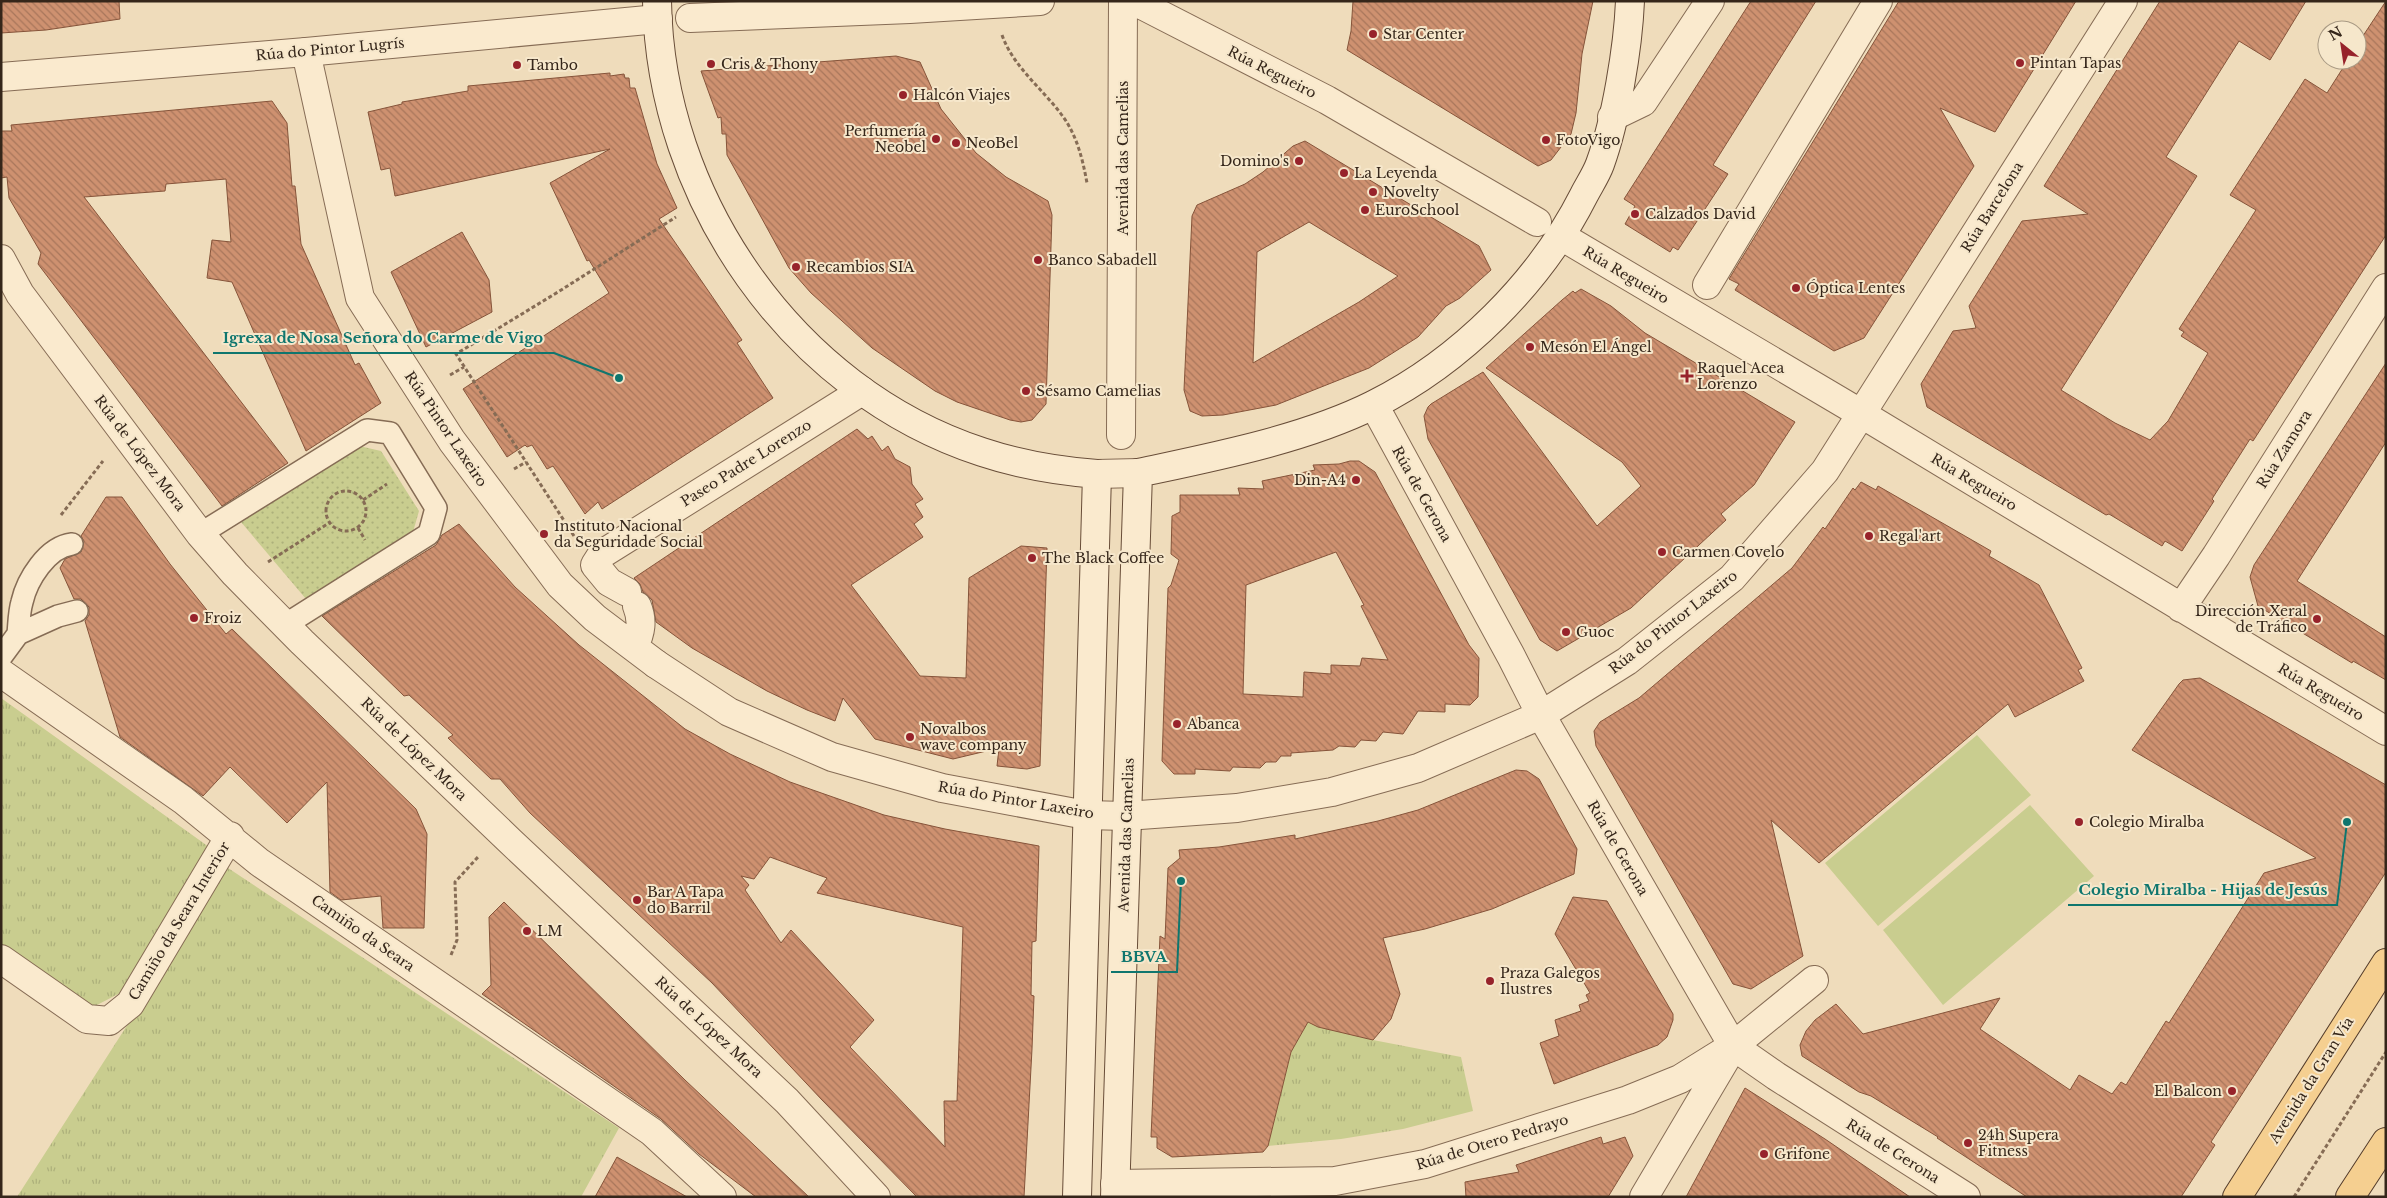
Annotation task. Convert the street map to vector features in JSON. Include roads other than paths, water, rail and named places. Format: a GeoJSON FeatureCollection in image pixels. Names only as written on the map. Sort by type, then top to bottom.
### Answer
{"type":"FeatureCollection","features":[{"type":"Feature","properties":{"kind":"main road","name":"Avenida da Gran Vía"},"geometry":{"type":"LineString","coordinates":[[2237,1197],[2386,963]]}},
{"type":"Feature","properties":{"kind":"main road"},"geometry":{"type":"LineString","coordinates":[[2350,1197],[2386,1142]]}},
{"type":"Feature","properties":{"kind":"street"},"geometry":{"type":"LineString","coordinates":[[690,18],[910,9],[1040,1]]}},
{"type":"Feature","properties":{"kind":"street","name":"Avenida das Camelias"},"geometry":{"type":"LineString","coordinates":[[1121,435],[1123,1]]}},
{"type":"Feature","properties":{"kind":"street","name":"Rúa Regueiro"},"geometry":{"type":"LineString","coordinates":[[1134,1],[1327,100],[1537,222]]}},
{"type":"Feature","properties":{"kind":"street"},"geometry":{"type":"LineString","coordinates":[[657,10],[666,84],[681,146],[704,199],[736,259],[762,296],[798,337],[862,391],[902,416],[937,434],[981,452],[1024,464],[1097,474],[1138,473],[1226,453],[1316,428],[1374,405],[1440,364],[1494,318],[1534,272],[1561,236],[1599,165],[1612,117],[1629,27],[1630,1]]}},
{"type":"Feature","properties":{"kind":"street"},"geometry":{"type":"LineString","coordinates":[[1612,117],[1643,102],[1710,1]]}},
{"type":"Feature","properties":{"kind":"street"},"geometry":{"type":"LineString","coordinates":[[1707,285],[1878,1]]}},
{"type":"Feature","properties":{"kind":"street","name":"Rúa Barcelona"},"geometry":{"type":"LineString","coordinates":[[1860,412],[2123,1]]}},
{"type":"Feature","properties":{"kind":"street","name":"Rúa do Pintor Lugrís"},"geometry":{"type":"LineString","coordinates":[[1,77],[306,52],[657,10]]}},
{"type":"Feature","properties":{"kind":"street","name":"Rúa Pintor Laxeiro"},"geometry":{"type":"LineString","coordinates":[[306,52],[360,298],[452,441],[534,553],[560,585],[595,618],[656,664]]}},
{"type":"Feature","properties":{"kind":"street","name":"Rúa Regueiro"},"geometry":{"type":"LineString","coordinates":[[1561,236],[1860,412],[2180,608],[2386,731]]}},
{"type":"Feature","properties":{"kind":"street","name":"Rúa de López Mora"},"geometry":{"type":"LineString","coordinates":[[1,259],[20,294],[200,534],[235,574],[285,625],[510,841],[788,1101],[876,1197]]}},
{"type":"Feature","properties":{"kind":"street","name":"Rúa Zamora"},"geometry":{"type":"LineString","coordinates":[[2180,608],[2216,556],[2386,288]]}},
{"type":"Feature","properties":{"kind":"street","name":"Paseo Padre Lorenzo"},"geometry":{"type":"LineString","coordinates":[[634,647],[641,632],[641,616],[632,599],[609,582],[594,565],[602,554],[862,391]]}},
{"type":"Feature","properties":{"kind":"street","name":"Rúa de Gerona"},"geometry":{"type":"LineString","coordinates":[[1374,405],[1511,656],[1541,715],[1734,1046],[1776,1076],[1966,1197]]}},
{"type":"Feature","properties":{"kind":"street","name":"Rúa do Pintor Laxeiro"},"geometry":{"type":"LineString","coordinates":[[656,664],[729,712],[832,757],[942,788],[1086,815],[1126,816],[1237,808],[1332,792],[1418,768],[1541,715],[1627,662],[1732,578],[1824,471],[1860,412]]}},
{"type":"Feature","properties":{"kind":"street","name":"Avenida das Camelias"},"geometry":{"type":"LineString","coordinates":[[1115,1191],[1138,473]]}},
{"type":"Feature","properties":{"kind":"street"},"geometry":{"type":"LineString","coordinates":[[1077,1197],[1086,815],[1094,639],[1097,474]]}},
{"type":"Feature","properties":{"kind":"street","name":"Camiño da Seara"},"geometry":{"type":"LineString","coordinates":[[1,673],[184,800],[230,836],[259,862],[652,1132],[722,1197]]}},
{"type":"Feature","properties":{"kind":"street","name":"Camiño da Seara Interior"},"geometry":{"type":"LineString","coordinates":[[1,959],[87,1019],[109,1021],[130,1004],[230,836]]}},
{"type":"Feature","properties":{"kind":"street"},"geometry":{"type":"LineString","coordinates":[[1644,1197],[1734,1046],[1814,980]]}},
{"type":"Feature","properties":{"kind":"street","name":"Rúa de Otero Pedrayo"},"geometry":{"type":"LineString","coordinates":[[1115,1191],[1335,1181],[1425,1164],[1628,1100],[1680,1079],[1734,1046]]}},
{"type":"Feature","properties":{"kind":"lane"},"geometry":{"type":"LineString","coordinates":[[200,534],[367,430],[390,433],[436,508],[429,534],[285,625]]}},
{"type":"Feature","properties":{"kind":"lane"},"geometry":{"type":"LineString","coordinates":[[1,658],[18,634],[22,601],[36,570],[54,552],[72,544]]}},
{"type":"Feature","properties":{"kind":"lane"},"geometry":{"type":"LineString","coordinates":[[18,634],[58,616],[76,611]]}},
{"type":"Feature","properties":{"kind":"place","name":"Star Center"},"geometry":{"type":"Point","coordinates":[1373,34]}},
{"type":"Feature","properties":{"kind":"place","name":"Pintan Tapas"},"geometry":{"type":"Point","coordinates":[2020,63]}},
{"type":"Feature","properties":{"kind":"place","name":"Cris & Thony"},"geometry":{"type":"Point","coordinates":[711,64]}},
{"type":"Feature","properties":{"kind":"place","name":"Tambo"},"geometry":{"type":"Point","coordinates":[517,65]}},
{"type":"Feature","properties":{"kind":"place","name":"Halcón Viajes"},"geometry":{"type":"Point","coordinates":[903,95]}},
{"type":"Feature","properties":{"kind":"place","name":"Perfumería Neobel"},"geometry":{"type":"Point","coordinates":[936,139]}},
{"type":"Feature","properties":{"kind":"place","name":"FotoVigo"},"geometry":{"type":"Point","coordinates":[1546,140]}},
{"type":"Feature","properties":{"kind":"place","name":"NeoBel"},"geometry":{"type":"Point","coordinates":[956,143]}},
{"type":"Feature","properties":{"kind":"place","name":"Domino's"},"geometry":{"type":"Point","coordinates":[1299,161]}},
{"type":"Feature","properties":{"kind":"place","name":"La Leyenda"},"geometry":{"type":"Point","coordinates":[1344,173]}},
{"type":"Feature","properties":{"kind":"place","name":"Novelty"},"geometry":{"type":"Point","coordinates":[1373,192]}},
{"type":"Feature","properties":{"kind":"place","name":"EuroSchool"},"geometry":{"type":"Point","coordinates":[1365,210]}},
{"type":"Feature","properties":{"kind":"place","name":"Calzados David"},"geometry":{"type":"Point","coordinates":[1635,214]}},
{"type":"Feature","properties":{"kind":"place","name":"Banco Sabadell"},"geometry":{"type":"Point","coordinates":[1038,260]}},
{"type":"Feature","properties":{"kind":"place","name":"Recambios SIA"},"geometry":{"type":"Point","coordinates":[796,267]}},
{"type":"Feature","properties":{"kind":"place","name":"Óptica Lentes"},"geometry":{"type":"Point","coordinates":[1796,288]}},
{"type":"Feature","properties":{"kind":"place","name":"Mesón El Ángel"},"geometry":{"type":"Point","coordinates":[1530,347]}},
{"type":"Feature","properties":{"kind":"place","name":"Raquel Acea Lorenzo"},"geometry":{"type":"Point","coordinates":[1687,376]}},
{"type":"Feature","properties":{"kind":"place","name":"Igrexa de Nosa Señora do Carme de Vigo"},"geometry":{"type":"Point","coordinates":[619,378]}},
{"type":"Feature","properties":{"kind":"place","name":"Sésamo Camelias"},"geometry":{"type":"Point","coordinates":[1026,391]}},
{"type":"Feature","properties":{"kind":"place","name":"Din-A4"},"geometry":{"type":"Point","coordinates":[1356,480]}},
{"type":"Feature","properties":{"kind":"place","name":"Instituto Nacional da Seguridade Social"},"geometry":{"type":"Point","coordinates":[544,534]}},
{"type":"Feature","properties":{"kind":"place","name":"Regal'art"},"geometry":{"type":"Point","coordinates":[1869,536]}},
{"type":"Feature","properties":{"kind":"place","name":"Carmen Covelo"},"geometry":{"type":"Point","coordinates":[1662,552]}},
{"type":"Feature","properties":{"kind":"place","name":"The Black Coffee"},"geometry":{"type":"Point","coordinates":[1032,558]}},
{"type":"Feature","properties":{"kind":"place","name":"Froiz"},"geometry":{"type":"Point","coordinates":[194,618]}},
{"type":"Feature","properties":{"kind":"place","name":"Dirección Xeral de Tráfico"},"geometry":{"type":"Point","coordinates":[2317,619]}},
{"type":"Feature","properties":{"kind":"place","name":"Guoc"},"geometry":{"type":"Point","coordinates":[1566,632]}},
{"type":"Feature","properties":{"kind":"place","name":"Abanca"},"geometry":{"type":"Point","coordinates":[1177,724]}},
{"type":"Feature","properties":{"kind":"place","name":"Novalbos wave company"},"geometry":{"type":"Point","coordinates":[910,737]}},
{"type":"Feature","properties":{"kind":"place","name":"Colegio Miralba"},"geometry":{"type":"Point","coordinates":[2079,822]}},
{"type":"Feature","properties":{"kind":"place","name":"Colegio Miralba - Hijas de Jesús"},"geometry":{"type":"Point","coordinates":[2347,822]}},
{"type":"Feature","properties":{"kind":"place","name":"BBVA"},"geometry":{"type":"Point","coordinates":[1181,881]}},
{"type":"Feature","properties":{"kind":"place","name":"Bar A Tapa do Barril"},"geometry":{"type":"Point","coordinates":[637,900]}},
{"type":"Feature","properties":{"kind":"place","name":"LM"},"geometry":{"type":"Point","coordinates":[527,931]}},
{"type":"Feature","properties":{"kind":"place","name":"Praza Galegos Ilustres"},"geometry":{"type":"Point","coordinates":[1490,981]}},
{"type":"Feature","properties":{"kind":"place","name":"El Balcon"},"geometry":{"type":"Point","coordinates":[2232,1091]}},
{"type":"Feature","properties":{"kind":"place","name":"24h Supera Fitness"},"geometry":{"type":"Point","coordinates":[1968,1143]}},
{"type":"Feature","properties":{"kind":"place","name":"Grifone"},"geometry":{"type":"Point","coordinates":[1764,1154]}}]}
